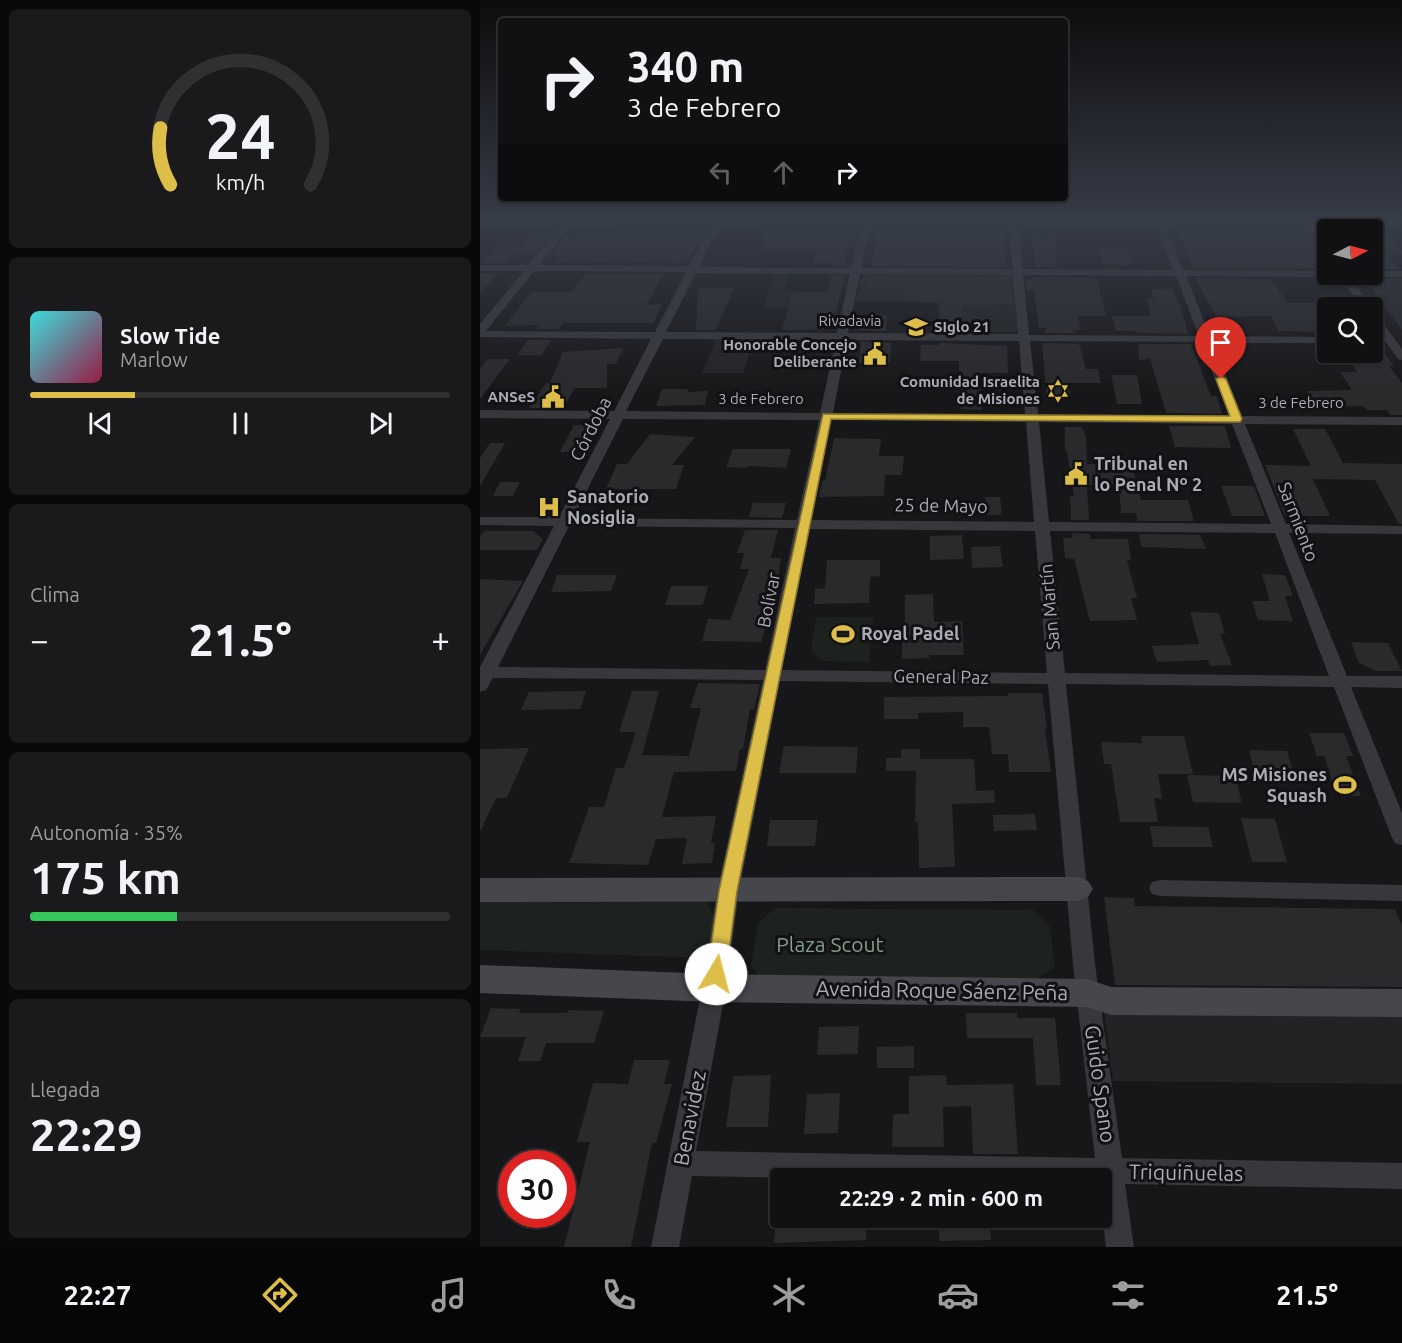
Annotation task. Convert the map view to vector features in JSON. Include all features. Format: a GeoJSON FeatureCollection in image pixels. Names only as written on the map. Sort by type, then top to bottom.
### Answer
{"type":"FeatureCollection","features":[{"type":"Feature","properties":{"kind":"main road"},"geometry":{"type":"LineString","coordinates":[[480,890],[1077,889]]}},
{"type":"Feature","properties":{"kind":"main road","name":"Avenida Roque Sáenz Peña"},"geometry":{"type":"LineString","coordinates":[[480,979],[714,988],[1087,993],[1111,1001],[1402,1003]]}},
{"type":"Feature","properties":{"kind":"street"},"geometry":{"type":"LineString","coordinates":[[480,333],[523,279]]}},
{"type":"Feature","properties":{"kind":"street","name":"Córdoba"},"geometry":{"type":"LineString","coordinates":[[482,677],[687,279]]}},
{"type":"Feature","properties":{"kind":"street","name":"Bolívar"},"geometry":{"type":"LineString","coordinates":[[714,988],[728,891],[854,279]]}},
{"type":"Feature","properties":{"kind":"street","name":"San Martín"},"geometry":{"type":"LineString","coordinates":[[1018,279],[1087,993]]}},
{"type":"Feature","properties":{"kind":"street","name":"Sarmiento"},"geometry":{"type":"LineString","coordinates":[[1181,279],[1402,838]]}},
{"type":"Feature","properties":{"kind":"street"},"geometry":{"type":"LineString","coordinates":[[1383,326],[1396,340],[1402,357]]}},
{"type":"Feature","properties":{"kind":"street","name":"Rivadavia"},"geometry":{"type":"LineString","coordinates":[[480,333],[1317,340]]}},
{"type":"Feature","properties":{"kind":"street","name":"3 de Febrero"},"geometry":{"type":"LineString","coordinates":[[480,414],[1402,421]]}},
{"type":"Feature","properties":{"kind":"street","name":"25 de Mayo"},"geometry":{"type":"LineString","coordinates":[[480,521],[1402,530]]}},
{"type":"Feature","properties":{"kind":"street","name":"General Paz"},"geometry":{"type":"LineString","coordinates":[[482,677],[774,675],[1402,682]]}},
{"type":"Feature","properties":{"kind":"street"},"geometry":{"type":"LineString","coordinates":[[1160,888],[1402,893]]}},
{"type":"Feature","properties":{"kind":"street","name":"Benavidez"},"geometry":{"type":"LineString","coordinates":[[665,1247],[714,988]]}},
{"type":"Feature","properties":{"kind":"street","name":"Guido Spano"},"geometry":{"type":"LineString","coordinates":[[1087,993],[1112,1168]]}},
{"type":"Feature","properties":{"kind":"street","name":"Triquiñuelas"},"geometry":{"type":"LineString","coordinates":[[681,1163],[950,1168]]}},
{"type":"Feature","properties":{"kind":"street","name":"Guido Spano"},"geometry":{"type":"LineString","coordinates":[[1112,1171],[1120,1247]]}},
{"type":"Feature","properties":{"kind":"street","name":"Triquiñuelas"},"geometry":{"type":"LineString","coordinates":[[1112,1171],[1402,1176]]}},
{"type":"Feature","properties":{"kind":"shaded area"},"geometry":{"type":"Polygon","coordinates":[[[862,279],[1013,279],[1018,332],[938,332],[938,302],[856,301],[862,279]]]}},
{"type":"Feature","properties":{"kind":"shaded area"},"geometry":{"type":"Polygon","coordinates":[[[716,339],[754,339],[743,373],[702,373],[716,339]]]}},
{"type":"Feature","properties":{"kind":"shaded area"},"geometry":{"type":"Polygon","coordinates":[[[1103,1004],[1402,1007],[1402,1084],[1113,1081],[1103,1004]]]}},
{"type":"Feature","properties":{"kind":"green space"},"geometry":{"type":"Polygon","coordinates":[[[772,279],[787,279],[784,291],[840,291],[837,308],[763,308],[772,279]]]}},
{"type":"Feature","properties":{"kind":"green space","name":"Royal Padel"},"geometry":{"type":"Polygon","coordinates":[[[816,617],[873,617],[869,662],[824,661],[811,651],[816,617]]]}},
{"type":"Feature","properties":{"kind":"green space"},"geometry":{"type":"Polygon","coordinates":[[[480,899],[705,901],[715,917],[709,950],[696,958],[480,950],[480,899]]]}},
{"type":"Feature","properties":{"kind":"green space","name":"Plaza Scout"},"geometry":{"type":"Polygon","coordinates":[[[775,908],[1033,910],[1050,927],[1055,968],[1036,979],[764,981],[751,966],[758,923],[775,908]]]}},
{"type":"Feature","properties":{"kind":"building"},"geometry":{"type":"Polygon","coordinates":[[[480,279],[493,279],[480,294],[480,279]]]}},
{"type":"Feature","properties":{"kind":"building"},"geometry":{"type":"Polygon","coordinates":[[[582,279],[660,279],[646,305],[661,304],[654,323],[563,323],[559,329],[535,329],[538,325],[505,326],[531,292],[572,292],[582,279]]]}},
{"type":"Feature","properties":{"kind":"building"},"geometry":{"type":"Polygon","coordinates":[[[831,279],[844,279],[831,329],[782,330],[793,292],[829,292],[831,279]]]}},
{"type":"Feature","properties":{"kind":"building"},"geometry":{"type":"Polygon","coordinates":[[[869,279],[1008,279],[1009,287],[1012,286],[1013,304],[962,306],[962,331],[940,331],[941,303],[904,301],[905,287],[868,287],[869,279]]]}},
{"type":"Feature","properties":{"kind":"building"},"geometry":{"type":"Polygon","coordinates":[[[1097,279],[1106,316],[1078,316],[1081,330],[1075,330],[1076,333],[1045,333],[1046,328],[1039,328],[1034,290],[1027,291],[1026,281],[1097,279]]]}},
{"type":"Feature","properties":{"kind":"building"},"geometry":{"type":"Polygon","coordinates":[[[1196,279],[1270,279],[1288,303],[1316,303],[1317,332],[1278,331],[1271,316],[1217,317],[1196,279]]]}},
{"type":"Feature","properties":{"kind":"building"},"geometry":{"type":"Polygon","coordinates":[[[1383,279],[1402,279],[1402,330],[1383,304],[1383,297],[1378,297],[1369,285],[1383,285],[1383,279]]]}},
{"type":"Feature","properties":{"kind":"building"},"geometry":{"type":"Polygon","coordinates":[[[734,287],[716,330],[696,330],[698,289],[734,287]]]}},
{"type":"Feature","properties":{"kind":"building"},"geometry":{"type":"Polygon","coordinates":[[[1151,289],[1172,289],[1181,307],[1188,334],[1116,331],[1112,316],[1151,316],[1147,298],[1154,299],[1151,289]]]}},
{"type":"Feature","properties":{"kind":"building"},"geometry":{"type":"Polygon","coordinates":[[[861,315],[887,315],[886,331],[858,330],[861,315]]]}},
{"type":"Feature","properties":{"kind":"building"},"geometry":{"type":"Polygon","coordinates":[[[528,340],[551,340],[541,355],[517,355],[528,340]]]}},
{"type":"Feature","properties":{"kind":"building"},"geometry":{"type":"Polygon","coordinates":[[[861,342],[891,343],[890,363],[859,363],[861,342]]]}},
{"type":"Feature","properties":{"kind":"building"},"geometry":{"type":"Polygon","coordinates":[[[940,343],[1007,346],[1008,373],[980,373],[981,410],[961,409],[962,371],[959,371],[959,361],[920,361],[921,345],[939,345],[940,343]]]}},
{"type":"Feature","properties":{"kind":"building"},"geometry":{"type":"Polygon","coordinates":[[[1042,343],[1079,344],[1086,369],[1098,369],[1101,383],[1068,383],[1071,399],[1047,399],[1042,343]]]}},
{"type":"Feature","properties":{"kind":"building"},"geometry":{"type":"Polygon","coordinates":[[[1138,344],[1191,344],[1211,396],[1217,396],[1222,414],[1166,413],[1150,358],[1139,360],[1138,344]]]}},
{"type":"Feature","properties":{"kind":"building"},"geometry":{"type":"Polygon","coordinates":[[[623,348],[616,364],[607,364],[607,388],[575,388],[563,408],[529,408],[546,383],[550,383],[563,352],[623,348]]]}},
{"type":"Feature","properties":{"kind":"building"},"geometry":{"type":"Polygon","coordinates":[[[1383,351],[1394,366],[1389,366],[1402,383],[1402,415],[1390,415],[1387,410],[1366,410],[1364,406],[1317,407],[1307,391],[1352,390],[1340,372],[1357,372],[1351,363],[1383,363],[1383,351]]]}},
{"type":"Feature","properties":{"kind":"building"},"geometry":{"type":"Polygon","coordinates":[[[487,359],[510,359],[480,399],[480,369],[487,359]]]}},
{"type":"Feature","properties":{"kind":"building"},"geometry":{"type":"Polygon","coordinates":[[[1111,375],[1137,375],[1142,404],[1117,404],[1111,375]]]}},
{"type":"Feature","properties":{"kind":"building"},"geometry":{"type":"Polygon","coordinates":[[[662,389],[689,389],[687,392],[708,391],[705,405],[656,406],[662,389]]]}},
{"type":"Feature","properties":{"kind":"building"},"geometry":{"type":"Polygon","coordinates":[[[574,425],[592,425],[577,452],[560,452],[574,425]]]}},
{"type":"Feature","properties":{"kind":"building"},"geometry":{"type":"Polygon","coordinates":[[[1169,426],[1225,426],[1231,448],[1175,447],[1169,426]]]}},
{"type":"Feature","properties":{"kind":"building"},"geometry":{"type":"Polygon","coordinates":[[[1065,427],[1082,427],[1086,437],[1087,464],[1132,464],[1141,500],[1188,500],[1194,521],[1137,521],[1136,513],[1121,513],[1119,485],[1087,485],[1089,520],[1071,520],[1070,496],[1074,496],[1067,451],[1065,451],[1065,427]]]}},
{"type":"Feature","properties":{"kind":"building"},"geometry":{"type":"Polygon","coordinates":[[[1293,429],[1325,429],[1343,463],[1402,464],[1402,524],[1399,524],[1375,480],[1313,479],[1330,516],[1285,516],[1265,465],[1311,466],[1293,429]]]}},
{"type":"Feature","properties":{"kind":"building"},"geometry":{"type":"Polygon","coordinates":[[[650,434],[695,437],[672,465],[684,465],[676,489],[606,489],[617,464],[627,464],[650,434]]]}},
{"type":"Feature","properties":{"kind":"building"},"geometry":{"type":"Polygon","coordinates":[[[834,438],[881,439],[879,456],[904,456],[902,475],[885,475],[884,496],[819,497],[822,481],[825,481],[834,438]]]}},
{"type":"Feature","properties":{"kind":"building"},"geometry":{"type":"Polygon","coordinates":[[[490,443],[505,443],[480,486],[480,458],[490,443]]]}},
{"type":"Feature","properties":{"kind":"building"},"geometry":{"type":"Polygon","coordinates":[[[733,449],[791,449],[786,468],[726,467],[733,449]]]}},
{"type":"Feature","properties":{"kind":"building"},"geometry":{"type":"Polygon","coordinates":[[[500,482],[520,482],[513,496],[493,496],[500,482]]]}},
{"type":"Feature","properties":{"kind":"building"},"geometry":{"type":"Polygon","coordinates":[[[1221,486],[1254,486],[1265,516],[1232,516],[1221,486]]]}},
{"type":"Feature","properties":{"kind":"building"},"geometry":{"type":"Polygon","coordinates":[[[985,497],[1000,497],[1002,515],[987,515],[985,497]]]}},
{"type":"Feature","properties":{"kind":"building"},"geometry":{"type":"Polygon","coordinates":[[[753,503],[786,503],[782,518],[749,517],[753,503]]]}},
{"type":"Feature","properties":{"kind":"building"},"geometry":{"type":"Polygon","coordinates":[[[745,530],[778,530],[771,558],[781,558],[776,593],[761,642],[702,641],[708,619],[730,620],[749,569],[740,569],[744,553],[737,553],[745,530]]]}},
{"type":"Feature","properties":{"kind":"building"},"geometry":{"type":"Polygon","coordinates":[[[484,531],[534,531],[543,539],[537,550],[480,550],[480,537],[484,531]]]}},
{"type":"Feature","properties":{"kind":"building"},"geometry":{"type":"Polygon","coordinates":[[[1072,533],[1090,534],[1090,539],[1128,539],[1131,560],[1127,560],[1137,598],[1131,598],[1137,620],[1090,621],[1074,559],[1065,558],[1063,538],[1072,538],[1072,533]]]}},
{"type":"Feature","properties":{"kind":"building"},"geometry":{"type":"Polygon","coordinates":[[[1139,534],[1200,535],[1206,549],[1141,547],[1139,534]]]}},
{"type":"Feature","properties":{"kind":"building"},"geometry":{"type":"Polygon","coordinates":[[[962,535],[964,559],[930,560],[930,536],[962,535]]]}},
{"type":"Feature","properties":{"kind":"building"},"geometry":{"type":"Polygon","coordinates":[[[1000,546],[1003,567],[972,568],[971,547],[1000,546]]]}},
{"type":"Feature","properties":{"kind":"building"},"geometry":{"type":"Polygon","coordinates":[[[827,560],[880,560],[880,576],[870,577],[869,603],[814,604],[815,589],[825,588],[827,560]]]}},
{"type":"Feature","properties":{"kind":"building"},"geometry":{"type":"Polygon","coordinates":[[[1262,574],[1285,575],[1293,596],[1285,596],[1293,621],[1258,620],[1252,601],[1270,601],[1262,574]]]}},
{"type":"Feature","properties":{"kind":"building"},"geometry":{"type":"Polygon","coordinates":[[[557,575],[617,575],[611,591],[551,592],[557,575]]]}},
{"type":"Feature","properties":{"kind":"building"},"geometry":{"type":"Polygon","coordinates":[[[480,579],[523,581],[480,655],[480,579]]]}},
{"type":"Feature","properties":{"kind":"building"},"geometry":{"type":"Polygon","coordinates":[[[671,586],[708,586],[703,605],[665,605],[671,586]]]}},
{"type":"Feature","properties":{"kind":"building"},"geometry":{"type":"Polygon","coordinates":[[[933,594],[934,622],[962,621],[964,655],[929,655],[929,658],[902,659],[905,595],[933,594]]]}},
{"type":"Feature","properties":{"kind":"building"},"geometry":{"type":"Polygon","coordinates":[[[1190,612],[1219,613],[1225,634],[1220,634],[1232,665],[1210,666],[1208,660],[1157,662],[1152,646],[1199,644],[1190,612]]]}},
{"type":"Feature","properties":{"kind":"building"},"geometry":{"type":"Polygon","coordinates":[[[1351,642],[1388,643],[1402,671],[1376,671],[1359,663],[1351,642]]]}},
{"type":"Feature","properties":{"kind":"building"},"geometry":{"type":"Polygon","coordinates":[[[698,683],[760,684],[754,709],[750,709],[743,749],[740,749],[736,771],[674,772],[662,817],[716,816],[711,843],[715,843],[712,863],[682,864],[687,838],[656,839],[648,865],[569,863],[589,807],[604,807],[616,768],[624,768],[636,732],[619,732],[632,691],[659,691],[642,755],[689,756],[701,708],[690,708],[698,683]]]}},
{"type":"Feature","properties":{"kind":"building"},"geometry":{"type":"Polygon","coordinates":[[[586,691],[580,709],[521,710],[529,692],[586,691]]]}},
{"type":"Feature","properties":{"kind":"building"},"geometry":{"type":"Polygon","coordinates":[[[1008,693],[1042,693],[1051,772],[1009,772],[1008,754],[992,754],[989,727],[963,727],[963,712],[918,713],[918,719],[884,719],[884,697],[1008,696],[1008,693]]]}},
{"type":"Feature","properties":{"kind":"building"},"geometry":{"type":"Polygon","coordinates":[[[1309,733],[1344,733],[1353,756],[1346,756],[1361,796],[1337,795],[1324,756],[1317,756],[1309,733]]]}},
{"type":"Feature","properties":{"kind":"building"},"geometry":{"type":"Polygon","coordinates":[[[1141,736],[1184,736],[1193,774],[1158,774],[1162,799],[1154,798],[1158,822],[1120,822],[1111,764],[1104,764],[1101,742],[1142,743],[1141,736]]]}},
{"type":"Feature","properties":{"kind":"building"},"geometry":{"type":"Polygon","coordinates":[[[784,746],[858,747],[856,773],[779,773],[784,746]]]}},
{"type":"Feature","properties":{"kind":"building"},"geometry":{"type":"Polygon","coordinates":[[[529,748],[507,798],[496,798],[480,832],[480,749],[529,748]]]}},
{"type":"Feature","properties":{"kind":"building"},"geometry":{"type":"Polygon","coordinates":[[[901,749],[920,749],[920,759],[974,759],[976,791],[994,790],[995,803],[952,804],[955,867],[919,868],[918,822],[915,822],[916,771],[886,771],[886,758],[901,758],[901,749]]]}},
{"type":"Feature","properties":{"kind":"building"},"geometry":{"type":"Polygon","coordinates":[[[1249,750],[1287,751],[1294,774],[1255,773],[1249,750]]]}},
{"type":"Feature","properties":{"kind":"building"},"geometry":{"type":"Polygon","coordinates":[[[1187,775],[1235,776],[1242,803],[1193,802],[1187,775]]]}},
{"type":"Feature","properties":{"kind":"building"},"geometry":{"type":"Polygon","coordinates":[[[1035,814],[1037,830],[994,831],[993,815],[1035,814]]]}},
{"type":"Feature","properties":{"kind":"building"},"geometry":{"type":"Polygon","coordinates":[[[1241,818],[1275,819],[1287,862],[1252,862],[1241,818]]]}},
{"type":"Feature","properties":{"kind":"building"},"geometry":{"type":"Polygon","coordinates":[[[770,820],[818,820],[815,846],[767,846],[770,820]]]}},
{"type":"Feature","properties":{"kind":"building"},"geometry":{"type":"Polygon","coordinates":[[[1150,826],[1208,827],[1213,847],[1153,847],[1150,826]]]}},
{"type":"Feature","properties":{"kind":"building"},"geometry":{"type":"Polygon","coordinates":[[[1104,897],[1134,898],[1135,906],[1395,909],[1402,926],[1402,987],[1115,985],[1104,897]]]}},
{"type":"Feature","properties":{"kind":"building"},"geometry":{"type":"Polygon","coordinates":[[[491,1008],[521,1009],[519,1013],[567,1013],[568,1010],[604,1011],[594,1043],[546,1043],[540,1061],[518,1061],[526,1037],[480,1037],[491,1008]]]}},
{"type":"Feature","properties":{"kind":"building"},"geometry":{"type":"Polygon","coordinates":[[[966,1013],[1017,1013],[1017,1018],[1055,1018],[1061,1085],[1036,1085],[1033,1038],[967,1038],[966,1013]]]}},
{"type":"Feature","properties":{"kind":"building"},"geometry":{"type":"Polygon","coordinates":[[[859,1026],[858,1054],[817,1055],[819,1027],[859,1026]]]}},
{"type":"Feature","properties":{"kind":"building"},"geometry":{"type":"Polygon","coordinates":[[[914,1046],[914,1068],[877,1068],[877,1047],[914,1046]]]}},
{"type":"Feature","properties":{"kind":"building"},"geometry":{"type":"Polygon","coordinates":[[[634,1060],[670,1060],[664,1084],[672,1084],[656,1143],[652,1143],[631,1247],[564,1247],[569,1228],[576,1228],[576,1199],[590,1142],[577,1142],[593,1083],[628,1084],[634,1060]]]}},
{"type":"Feature","properties":{"kind":"building"},"geometry":{"type":"Polygon","coordinates":[[[771,1075],[768,1127],[726,1127],[733,1076],[771,1075]]]}},
{"type":"Feature","properties":{"kind":"building"},"geometry":{"type":"Polygon","coordinates":[[[946,1075],[947,1085],[1013,1084],[1018,1154],[973,1154],[971,1106],[943,1107],[944,1147],[892,1147],[893,1114],[909,1114],[909,1076],[946,1075]]]}},
{"type":"Feature","properties":{"kind":"building"},"geometry":{"type":"Polygon","coordinates":[[[840,1093],[838,1133],[804,1134],[807,1094],[840,1093]]]}},
{"type":"Feature","properties":{"kind":"building"},"geometry":{"type":"Polygon","coordinates":[[[775,1228],[867,1228],[866,1240],[774,1243],[775,1228]]]}},
{"type":"Feature","properties":{"kind":"building"},"geometry":{"type":"Polygon","coordinates":[[[939,1228],[990,1228],[991,1240],[939,1241],[939,1228]]]}},
{"type":"Feature","properties":{"kind":"place","name":"SIglo 21"},"geometry":{"type":"Point","coordinates":[916,327]}},
{"type":"Feature","properties":{"kind":"place","name":"Honorable Concejo Deliberante"},"geometry":{"type":"Point","coordinates":[875,354]}},
{"type":"Feature","properties":{"kind":"place","name":"Comunidad Israelita de Misiones"},"geometry":{"type":"Point","coordinates":[1058,391]}},
{"type":"Feature","properties":{"kind":"place","name":"ANSeS"},"geometry":{"type":"Point","coordinates":[553,397]}},
{"type":"Feature","properties":{"kind":"place","name":"Tribunal en lo Penal Nº 2"},"geometry":{"type":"Point","coordinates":[1076,474]}},
{"type":"Feature","properties":{"kind":"place","name":"Sanatorio Nosiglia"},"geometry":{"type":"Point","coordinates":[549,507]}},
{"type":"Feature","properties":{"kind":"place","name":"Royal Padel"},"geometry":{"type":"Point","coordinates":[843,634]}},
{"type":"Feature","properties":{"kind":"place","name":"MS Misiones Squash"},"geometry":{"type":"Point","coordinates":[1345,785]}},
{"type":"Feature","properties":{"kind":"route"},"geometry":{"type":"LineString","coordinates":[[716,974],[728,891],[826,416],[1236,419],[1221,379]]}}]}
